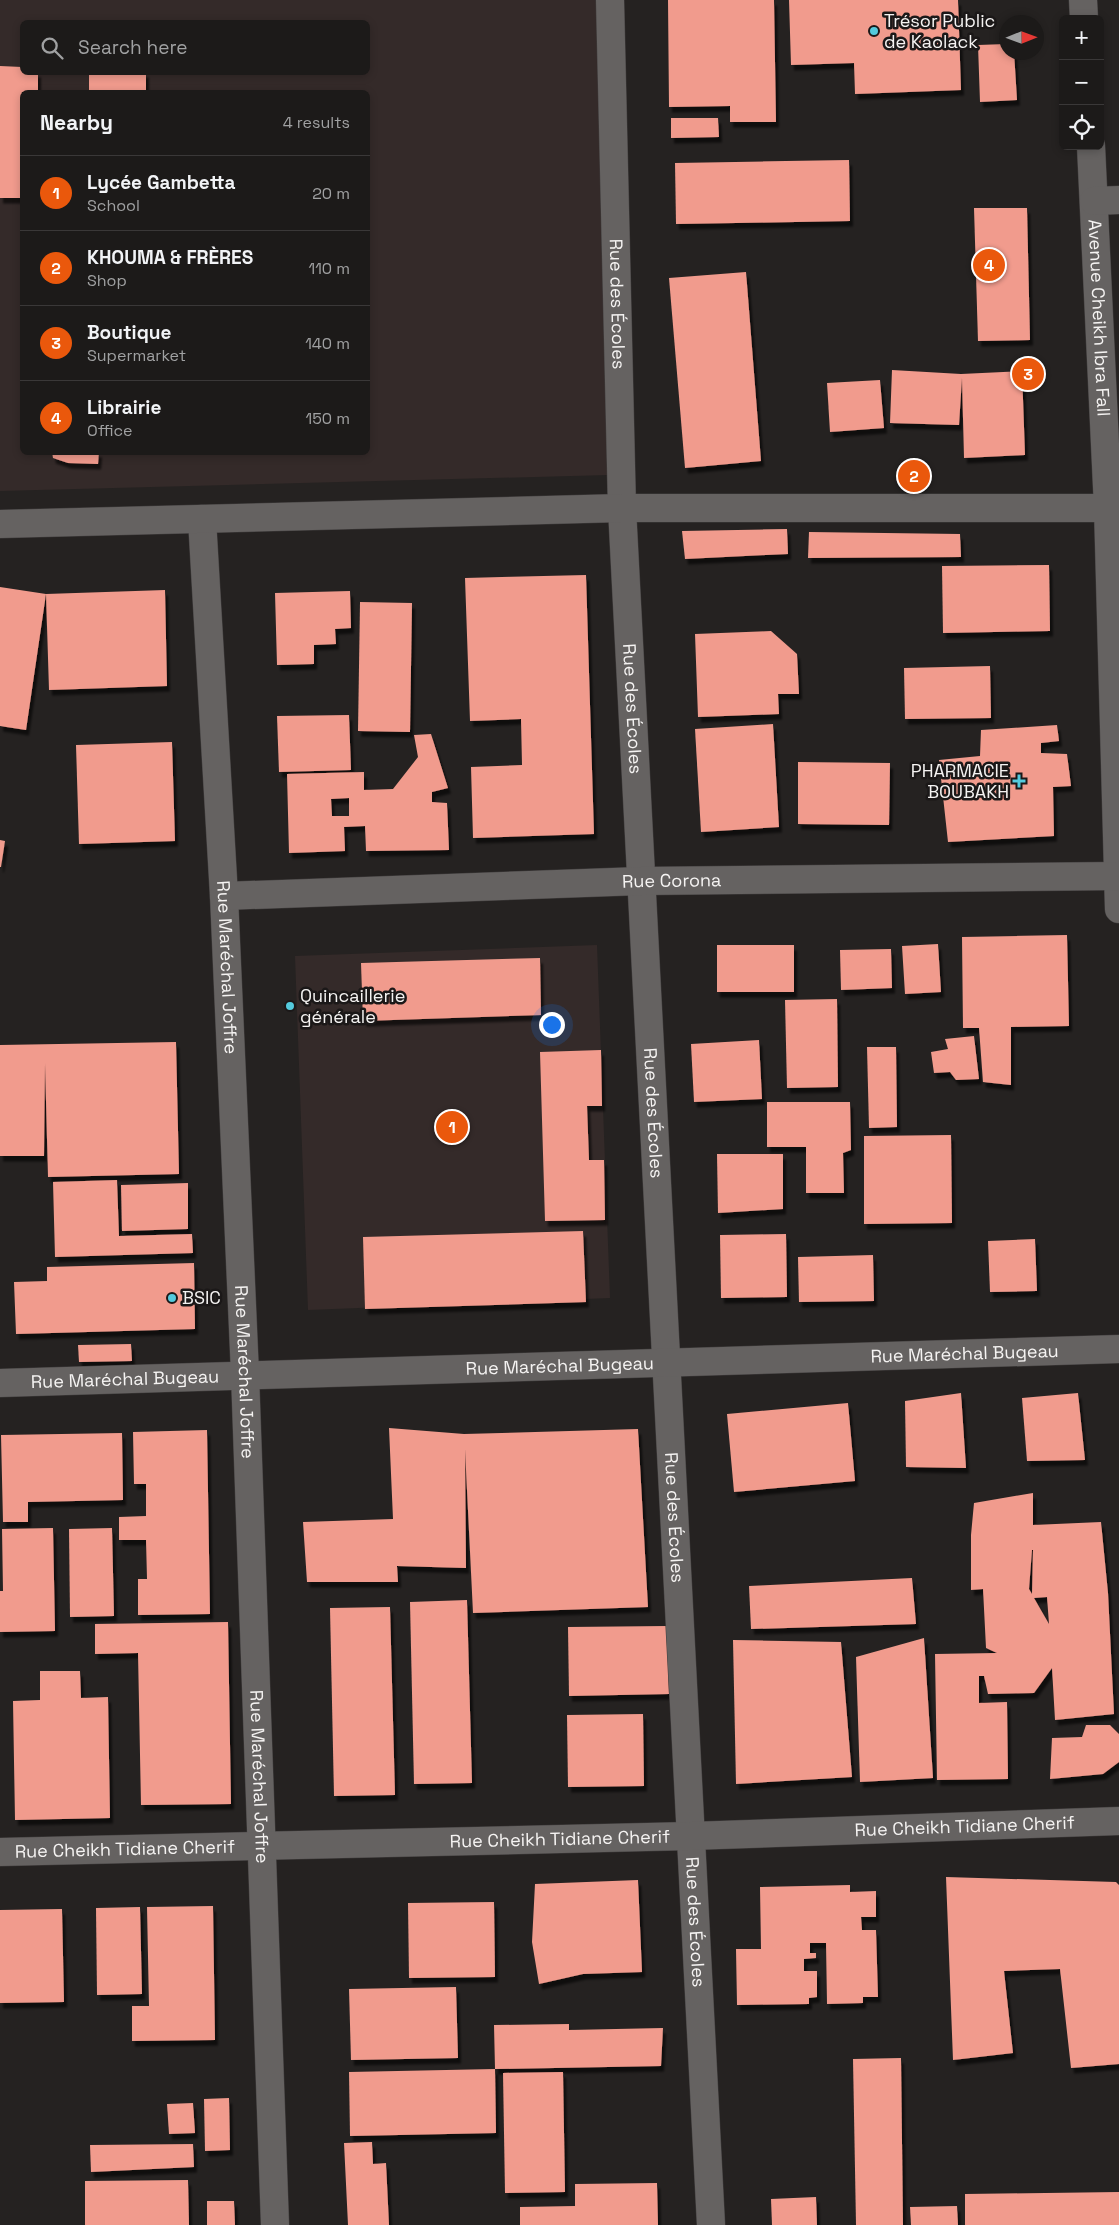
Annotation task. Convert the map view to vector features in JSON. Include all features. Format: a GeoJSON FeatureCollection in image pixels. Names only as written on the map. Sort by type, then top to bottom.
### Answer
{"type":"FeatureCollection","features":[{"type":"Feature","properties":{"kind":"street","name":"Rue des Écoles"},"geometry":{"type":"LineString","coordinates":[[610,0],[622,508],[711,2225]]}},
{"type":"Feature","properties":{"kind":"street"},"geometry":{"type":"LineString","coordinates":[[1082,0],[1084,15]]}},
{"type":"Feature","properties":{"kind":"street","name":"Avenue Cheikh Ibra Fall"},"geometry":{"type":"LineString","coordinates":[[1092,150],[1107,201],[1119,909]]}},
{"type":"Feature","properties":{"kind":"street"},"geometry":{"type":"LineString","coordinates":[[0,524],[622,508],[1113,508]]}},
{"type":"Feature","properties":{"kind":"street","name":"Rue Maréchal Joffre"},"geometry":{"type":"LineString","coordinates":[[202,519],[224,896],[245,1374],[275,2225]]}},
{"type":"Feature","properties":{"kind":"street","name":"Rue Corona"},"geometry":{"type":"LineString","coordinates":[[224,896],[642,881],[1118,876]]}},
{"type":"Feature","properties":{"kind":"street","name":"Rue Maréchal Bugeau"},"geometry":{"type":"LineString","coordinates":[[0,1383],[245,1374],[1119,1349]]}},
{"type":"Feature","properties":{"kind":"street","name":"Rue Cheikh Tidiane Cherif"},"geometry":{"type":"LineString","coordinates":[[0,1852],[690,1836],[1119,1821]]}},
{"type":"Feature","properties":{"kind":"shaded area"},"geometry":{"type":"Polygon","coordinates":[[[0,0],[597,0],[608,475],[0,491],[0,0]]]}},
{"type":"Feature","properties":{"kind":"shaded area"},"geometry":{"type":"Polygon","coordinates":[[[597,945],[610,1298],[308,1310],[295,956],[597,945]]]}},
{"type":"Feature","properties":{"kind":"building"},"geometry":{"type":"Polygon","coordinates":[[[668,0],[774,0],[776,122],[730,122],[730,106],[669,107],[668,0]]]}},
{"type":"Feature","properties":{"kind":"building","name":"Trésor Public de Kaolack"},"geometry":{"type":"Polygon","coordinates":[[[789,0],[958,0],[961,90],[855,94],[854,63],[791,65],[789,0]]]}},
{"type":"Feature","properties":{"kind":"building"},"geometry":{"type":"Polygon","coordinates":[[[999,44],[999,60],[1014,60],[1017,100],[980,102],[978,45],[999,44]]]}},
{"type":"Feature","properties":{"kind":"building"},"geometry":{"type":"Polygon","coordinates":[[[0,66],[20,67],[20,75],[38,75],[38,90],[20,90],[20,198],[0,198],[0,66]]]}},
{"type":"Feature","properties":{"kind":"building"},"geometry":{"type":"Polygon","coordinates":[[[89,75],[146,75],[146,90],[89,90],[89,75]]]}},
{"type":"Feature","properties":{"kind":"building"},"geometry":{"type":"Polygon","coordinates":[[[671,118],[718,118],[719,137],[671,138],[671,118]]]}},
{"type":"Feature","properties":{"kind":"building"},"geometry":{"type":"Polygon","coordinates":[[[849,160],[850,221],[676,224],[675,163],[849,160]]]}},
{"type":"Feature","properties":{"kind":"building"},"geometry":{"type":"Polygon","coordinates":[[[974,208],[1027,208],[1030,340],[978,341],[974,208]]]}},
{"type":"Feature","properties":{"kind":"building"},"geometry":{"type":"Polygon","coordinates":[[[746,272],[761,461],[685,468],[669,278],[746,272]]]}},
{"type":"Feature","properties":{"kind":"building"},"geometry":{"type":"Polygon","coordinates":[[[892,370],[961,374],[1022,371],[1025,455],[964,458],[962,378],[959,425],[890,423],[892,370]]]}},
{"type":"Feature","properties":{"kind":"building"},"geometry":{"type":"Polygon","coordinates":[[[880,380],[884,428],[830,432],[827,383],[880,380]]]}},
{"type":"Feature","properties":{"kind":"building"},"geometry":{"type":"Polygon","coordinates":[[[52,455],[99,455],[98,464],[68,463],[53,458],[52,455]]]}},
{"type":"Feature","properties":{"kind":"building"},"geometry":{"type":"Polygon","coordinates":[[[787,529],[788,554],[685,559],[682,531],[787,529]]]}},
{"type":"Feature","properties":{"kind":"building"},"geometry":{"type":"Polygon","coordinates":[[[809,532],[960,534],[961,557],[808,558],[809,532]]]}},
{"type":"Feature","properties":{"kind":"building"},"geometry":{"type":"Polygon","coordinates":[[[1049,565],[1050,631],[943,633],[942,566],[1049,565]]]}},
{"type":"Feature","properties":{"kind":"building"},"geometry":{"type":"Polygon","coordinates":[[[586,575],[594,834],[473,838],[471,767],[522,765],[521,719],[470,721],[465,578],[586,575]]]}},
{"type":"Feature","properties":{"kind":"building"},"geometry":{"type":"Polygon","coordinates":[[[0,587],[46,594],[26,730],[0,726],[0,587]]]}},
{"type":"Feature","properties":{"kind":"building"},"geometry":{"type":"Polygon","coordinates":[[[165,590],[167,686],[49,690],[46,594],[165,590]]]}},
{"type":"Feature","properties":{"kind":"building"},"geometry":{"type":"Polygon","coordinates":[[[350,591],[351,628],[335,629],[336,644],[314,645],[314,664],[277,665],[275,593],[350,591]]]}},
{"type":"Feature","properties":{"kind":"building"},"geometry":{"type":"Polygon","coordinates":[[[360,602],[412,603],[410,732],[358,731],[360,602]]]}},
{"type":"Feature","properties":{"kind":"building"},"geometry":{"type":"Polygon","coordinates":[[[771,631],[797,654],[799,694],[778,694],[779,714],[698,717],[695,634],[771,631]]]}},
{"type":"Feature","properties":{"kind":"building"},"geometry":{"type":"Polygon","coordinates":[[[990,666],[991,718],[905,719],[904,668],[990,666]]]}},
{"type":"Feature","properties":{"kind":"building"},"geometry":{"type":"Polygon","coordinates":[[[349,715],[351,770],[279,772],[277,716],[349,715]]]}},
{"type":"Feature","properties":{"kind":"building"},"geometry":{"type":"Polygon","coordinates":[[[773,724],[779,827],[701,832],[695,729],[773,724]]]}},
{"type":"Feature","properties":{"kind":"building"},"geometry":{"type":"Polygon","coordinates":[[[1057,725],[1059,741],[1041,743],[1041,753],[1067,754],[1071,786],[1053,787],[1054,836],[948,842],[939,760],[980,756],[981,730],[1057,725]]]}},
{"type":"Feature","properties":{"kind":"building"},"geometry":{"type":"Polygon","coordinates":[[[431,734],[448,788],[432,792],[432,802],[447,803],[449,850],[366,851],[365,826],[344,827],[345,851],[289,853],[287,774],[364,772],[364,790],[393,789],[418,757],[414,735],[431,734]],[[349,798],[331,799],[332,816],[349,816],[349,798]]]}},
{"type":"Feature","properties":{"kind":"building"},"geometry":{"type":"Polygon","coordinates":[[[172,742],[175,841],[79,844],[76,745],[172,742]]]}},
{"type":"Feature","properties":{"kind":"building"},"geometry":{"type":"Polygon","coordinates":[[[798,762],[890,763],[889,825],[798,824],[798,762]]]}},
{"type":"Feature","properties":{"kind":"building"},"geometry":{"type":"Polygon","coordinates":[[[0,840],[5,841],[1,867],[0,867],[0,840]]]}},
{"type":"Feature","properties":{"kind":"building"},"geometry":{"type":"Polygon","coordinates":[[[1067,935],[1069,1026],[1011,1027],[1011,1085],[983,1082],[979,1028],[963,1028],[962,937],[1067,935]]]}},
{"type":"Feature","properties":{"kind":"building"},"geometry":{"type":"Polygon","coordinates":[[[938,944],[941,992],[905,994],[902,946],[938,944]]]}},
{"type":"Feature","properties":{"kind":"building"},"geometry":{"type":"Polygon","coordinates":[[[717,945],[794,945],[794,992],[717,992],[717,945]]]}},
{"type":"Feature","properties":{"kind":"building"},"geometry":{"type":"Polygon","coordinates":[[[891,949],[892,988],[841,990],[840,950],[891,949]]]}},
{"type":"Feature","properties":{"kind":"building"},"geometry":{"type":"Polygon","coordinates":[[[540,958],[541,1015],[363,1021],[361,963],[540,958]]]}},
{"type":"Feature","properties":{"kind":"building"},"geometry":{"type":"Polygon","coordinates":[[[837,999],[838,1087],[787,1088],[785,1000],[837,999]]]}},
{"type":"Feature","properties":{"kind":"building"},"geometry":{"type":"Polygon","coordinates":[[[974,1036],[979,1079],[956,1080],[950,1072],[934,1073],[931,1052],[948,1049],[945,1039],[974,1036]]]}},
{"type":"Feature","properties":{"kind":"building"},"geometry":{"type":"Polygon","coordinates":[[[759,1040],[762,1099],[694,1102],[691,1044],[759,1040]]]}},
{"type":"Feature","properties":{"kind":"building"},"geometry":{"type":"Polygon","coordinates":[[[176,1042],[179,1174],[48,1177],[45,1063],[44,1156],[0,1156],[0,1045],[176,1042]]]}},
{"type":"Feature","properties":{"kind":"building"},"geometry":{"type":"Polygon","coordinates":[[[867,1047],[896,1047],[897,1127],[869,1128],[867,1047]]]}},
{"type":"Feature","properties":{"kind":"building"},"geometry":{"type":"Polygon","coordinates":[[[601,1050],[602,1106],[587,1106],[589,1160],[604,1160],[605,1220],[545,1221],[540,1052],[601,1050]]]}},
{"type":"Feature","properties":{"kind":"building"},"geometry":{"type":"Polygon","coordinates":[[[767,1102],[850,1102],[851,1150],[843,1153],[844,1193],[806,1193],[806,1147],[767,1147],[767,1102]]]}},
{"type":"Feature","properties":{"kind":"building"},"geometry":{"type":"Polygon","coordinates":[[[951,1135],[952,1223],[864,1224],[864,1136],[951,1135]]]}},
{"type":"Feature","properties":{"kind":"building"},"geometry":{"type":"Polygon","coordinates":[[[717,1154],[783,1154],[783,1209],[718,1213],[717,1154]]]}},
{"type":"Feature","properties":{"kind":"building"},"geometry":{"type":"Polygon","coordinates":[[[117,1180],[119,1236],[192,1234],[193,1253],[55,1257],[53,1182],[117,1180]]]}},
{"type":"Feature","properties":{"kind":"building"},"geometry":{"type":"Polygon","coordinates":[[[188,1183],[188,1229],[122,1231],[121,1185],[188,1183]]]}},
{"type":"Feature","properties":{"kind":"building"},"geometry":{"type":"Polygon","coordinates":[[[583,1231],[586,1302],[365,1309],[363,1237],[583,1231]]]}},
{"type":"Feature","properties":{"kind":"building"},"geometry":{"type":"Polygon","coordinates":[[[786,1234],[787,1297],[721,1298],[720,1235],[786,1234]]]}},
{"type":"Feature","properties":{"kind":"building"},"geometry":{"type":"Polygon","coordinates":[[[1035,1239],[1037,1291],[990,1292],[988,1241],[1035,1239]]]}},
{"type":"Feature","properties":{"kind":"building"},"geometry":{"type":"Polygon","coordinates":[[[873,1255],[874,1301],[799,1302],[798,1257],[873,1255]]]}},
{"type":"Feature","properties":{"kind":"building"},"geometry":{"type":"Polygon","coordinates":[[[194,1263],[195,1329],[16,1334],[14,1282],[47,1281],[47,1267],[194,1263]]]}},
{"type":"Feature","properties":{"kind":"building"},"geometry":{"type":"Polygon","coordinates":[[[131,1344],[132,1361],[79,1362],[78,1345],[131,1344]]]}},
{"type":"Feature","properties":{"kind":"building"},"geometry":{"type":"Polygon","coordinates":[[[961,1393],[966,1468],[906,1467],[905,1401],[961,1393]]]}},
{"type":"Feature","properties":{"kind":"building"},"geometry":{"type":"Polygon","coordinates":[[[1078,1393],[1085,1460],[1027,1461],[1022,1398],[1078,1393]]]}},
{"type":"Feature","properties":{"kind":"building"},"geometry":{"type":"Polygon","coordinates":[[[848,1403],[855,1481],[734,1492],[727,1414],[848,1403]]]}},
{"type":"Feature","properties":{"kind":"building"},"geometry":{"type":"Polygon","coordinates":[[[389,1428],[464,1434],[638,1429],[648,1607],[473,1613],[465,1449],[466,1568],[397,1566],[398,1582],[307,1582],[303,1522],[393,1519],[389,1428]]]}},
{"type":"Feature","properties":{"kind":"building"},"geometry":{"type":"Polygon","coordinates":[[[207,1430],[210,1614],[138,1615],[138,1579],[147,1579],[146,1540],[119,1540],[119,1517],[146,1516],[146,1484],[134,1484],[133,1432],[207,1430]]]}},
{"type":"Feature","properties":{"kind":"building"},"geometry":{"type":"Polygon","coordinates":[[[122,1433],[123,1500],[28,1502],[28,1522],[3,1522],[1,1435],[122,1433]]]}},
{"type":"Feature","properties":{"kind":"building"},"geometry":{"type":"Polygon","coordinates":[[[1033,1493],[1033,1525],[1101,1522],[1108,1593],[1114,1714],[1055,1720],[1052,1668],[1034,1693],[988,1694],[984,1676],[979,1676],[979,1703],[1007,1702],[1008,1779],[937,1780],[935,1654],[997,1653],[986,1648],[983,1589],[971,1590],[971,1535],[974,1503],[1033,1493]],[[1033,1550],[1029,1589],[1032,1594],[1033,1550]],[[1047,1597],[1034,1598],[1049,1624],[1047,1597]]]}},
{"type":"Feature","properties":{"kind":"building"},"geometry":{"type":"Polygon","coordinates":[[[53,1528],[55,1631],[0,1632],[0,1591],[3,1591],[2,1529],[53,1528]]]}},
{"type":"Feature","properties":{"kind":"building"},"geometry":{"type":"Polygon","coordinates":[[[112,1528],[114,1616],[70,1617],[69,1529],[112,1528]]]}},
{"type":"Feature","properties":{"kind":"building"},"geometry":{"type":"Polygon","coordinates":[[[912,1578],[916,1624],[751,1629],[749,1586],[912,1578]]]}},
{"type":"Feature","properties":{"kind":"building"},"geometry":{"type":"Polygon","coordinates":[[[467,1600],[472,1783],[414,1784],[410,1602],[467,1600]]]}},
{"type":"Feature","properties":{"kind":"building"},"geometry":{"type":"Polygon","coordinates":[[[390,1607],[395,1795],[334,1796],[330,1608],[390,1607]]]}},
{"type":"Feature","properties":{"kind":"building"},"geometry":{"type":"Polygon","coordinates":[[[228,1622],[231,1804],[141,1805],[138,1653],[95,1654],[95,1624],[228,1622]]]}},
{"type":"Feature","properties":{"kind":"building"},"geometry":{"type":"Polygon","coordinates":[[[667,1626],[669,1694],[569,1696],[568,1627],[667,1626]]]}},
{"type":"Feature","properties":{"kind":"building"},"geometry":{"type":"Polygon","coordinates":[[[924,1638],[933,1778],[860,1782],[856,1657],[924,1638]]]}},
{"type":"Feature","properties":{"kind":"building"},"geometry":{"type":"Polygon","coordinates":[[[733,1640],[841,1642],[852,1777],[736,1784],[733,1640]]]}},
{"type":"Feature","properties":{"kind":"building"},"geometry":{"type":"Polygon","coordinates":[[[40,1671],[80,1671],[81,1698],[108,1697],[110,1818],[15,1820],[13,1701],[40,1700],[40,1671]]]}},
{"type":"Feature","properties":{"kind":"building"},"geometry":{"type":"Polygon","coordinates":[[[643,1714],[644,1786],[568,1787],[567,1715],[643,1714]]]}},
{"type":"Feature","properties":{"kind":"building"},"geometry":{"type":"Polygon","coordinates":[[[1086,1725],[1110,1725],[1119,1734],[1119,1762],[1103,1774],[1050,1779],[1052,1738],[1082,1737],[1086,1725]]]}},
{"type":"Feature","properties":{"kind":"building"},"geometry":{"type":"Polygon","coordinates":[[[946,1877],[1116,1882],[1119,1885],[1119,2064],[1071,2068],[1060,1969],[1004,1971],[1013,2053],[953,2060],[946,1877]]]}},
{"type":"Feature","properties":{"kind":"building"},"geometry":{"type":"Polygon","coordinates":[[[638,1880],[642,1972],[583,1974],[539,1984],[532,1942],[535,1884],[638,1880]]]}},
{"type":"Feature","properties":{"kind":"building"},"geometry":{"type":"Polygon","coordinates":[[[850,1885],[850,1892],[876,1891],[876,1917],[861,1917],[862,1930],[876,1930],[878,1997],[863,1997],[863,2003],[827,2004],[826,1943],[810,1943],[810,1953],[816,1953],[816,1958],[804,1959],[804,1971],[817,1971],[817,1997],[809,1998],[809,2004],[737,2005],[736,1949],[761,1949],[760,1887],[850,1885]]]}},
{"type":"Feature","properties":{"kind":"building"},"geometry":{"type":"Polygon","coordinates":[[[494,1902],[495,1977],[409,1978],[408,1903],[494,1902]]]}},
{"type":"Feature","properties":{"kind":"building"},"geometry":{"type":"Polygon","coordinates":[[[213,1906],[215,2040],[132,2041],[132,2006],[149,2006],[147,1907],[213,1906]]]}},
{"type":"Feature","properties":{"kind":"building"},"geometry":{"type":"Polygon","coordinates":[[[140,1907],[142,1994],[97,1995],[96,1908],[140,1907]]]}},
{"type":"Feature","properties":{"kind":"building"},"geometry":{"type":"Polygon","coordinates":[[[62,1909],[64,2002],[0,2003],[0,1910],[62,1909]]]}},
{"type":"Feature","properties":{"kind":"building"},"geometry":{"type":"Polygon","coordinates":[[[456,1987],[458,2058],[351,2060],[349,1989],[456,1987]]]}},
{"type":"Feature","properties":{"kind":"building"},"geometry":{"type":"Polygon","coordinates":[[[569,2024],[569,2030],[663,2028],[661,2066],[495,2069],[494,2025],[569,2024]]]}},
{"type":"Feature","properties":{"kind":"building"},"geometry":{"type":"Polygon","coordinates":[[[901,2058],[903,2225],[856,2225],[853,2059],[901,2058]]]}},
{"type":"Feature","properties":{"kind":"building"},"geometry":{"type":"Polygon","coordinates":[[[495,2069],[496,2133],[350,2136],[349,2072],[495,2069]]]}},
{"type":"Feature","properties":{"kind":"building"},"geometry":{"type":"Polygon","coordinates":[[[563,2072],[565,2192],[505,2193],[503,2073],[563,2072]]]}},
{"type":"Feature","properties":{"kind":"building"},"geometry":{"type":"Polygon","coordinates":[[[229,2098],[230,2150],[205,2151],[204,2099],[229,2098]]]}},
{"type":"Feature","properties":{"kind":"building"},"geometry":{"type":"Polygon","coordinates":[[[193,2103],[195,2133],[169,2134],[167,2104],[193,2103]]]}},
{"type":"Feature","properties":{"kind":"building"},"geometry":{"type":"Polygon","coordinates":[[[372,2142],[373,2164],[386,2163],[389,2225],[348,2225],[344,2143],[372,2142]]]}},
{"type":"Feature","properties":{"kind":"building"},"geometry":{"type":"Polygon","coordinates":[[[193,2144],[194,2167],[91,2172],[90,2145],[193,2144]]]}},
{"type":"Feature","properties":{"kind":"building"},"geometry":{"type":"Polygon","coordinates":[[[188,2180],[189,2225],[85,2225],[85,2181],[188,2180]]]}},
{"type":"Feature","properties":{"kind":"building"},"geometry":{"type":"Polygon","coordinates":[[[657,2183],[658,2225],[520,2225],[520,2207],[575,2206],[575,2184],[657,2183]]]}},
{"type":"Feature","properties":{"kind":"building"},"geometry":{"type":"Polygon","coordinates":[[[1119,2192],[1119,2225],[965,2225],[965,2194],[1119,2192]]]}},
{"type":"Feature","properties":{"kind":"building"},"geometry":{"type":"Polygon","coordinates":[[[816,2197],[817,2225],[772,2225],[771,2199],[816,2197]]]}},
{"type":"Feature","properties":{"kind":"building"},"geometry":{"type":"Polygon","coordinates":[[[207,2201],[234,2201],[235,2225],[207,2225],[207,2201]]]}},
{"type":"Feature","properties":{"kind":"building"},"geometry":{"type":"Polygon","coordinates":[[[957,2206],[958,2225],[911,2225],[910,2207],[957,2206]]]}},
{"type":"Feature","properties":{"kind":"place","name":"Trésor Public de Kaolack"},"geometry":{"type":"Point","coordinates":[874,31]}},
{"type":"Feature","properties":{"kind":"place","name":"Librairie"},"geometry":{"type":"Point","coordinates":[989,265]}},
{"type":"Feature","properties":{"kind":"place","name":"Boutique"},"geometry":{"type":"Point","coordinates":[1028,374]}},
{"type":"Feature","properties":{"kind":"place","name":"KHOUMA & FRÈRES"},"geometry":{"type":"Point","coordinates":[914,476]}},
{"type":"Feature","properties":{"kind":"place","name":"PHARMACIE BOUBAKH"},"geometry":{"type":"Point","coordinates":[1019,781]}},
{"type":"Feature","properties":{"kind":"place","name":"Quincaillerie générale"},"geometry":{"type":"Point","coordinates":[290,1006]}},
{"type":"Feature","properties":{"kind":"place","name":"Lycée Gambetta"},"geometry":{"type":"Point","coordinates":[452,1127]}},
{"type":"Feature","properties":{"kind":"place","name":"BSIC"},"geometry":{"type":"Point","coordinates":[172,1298]}}]}
